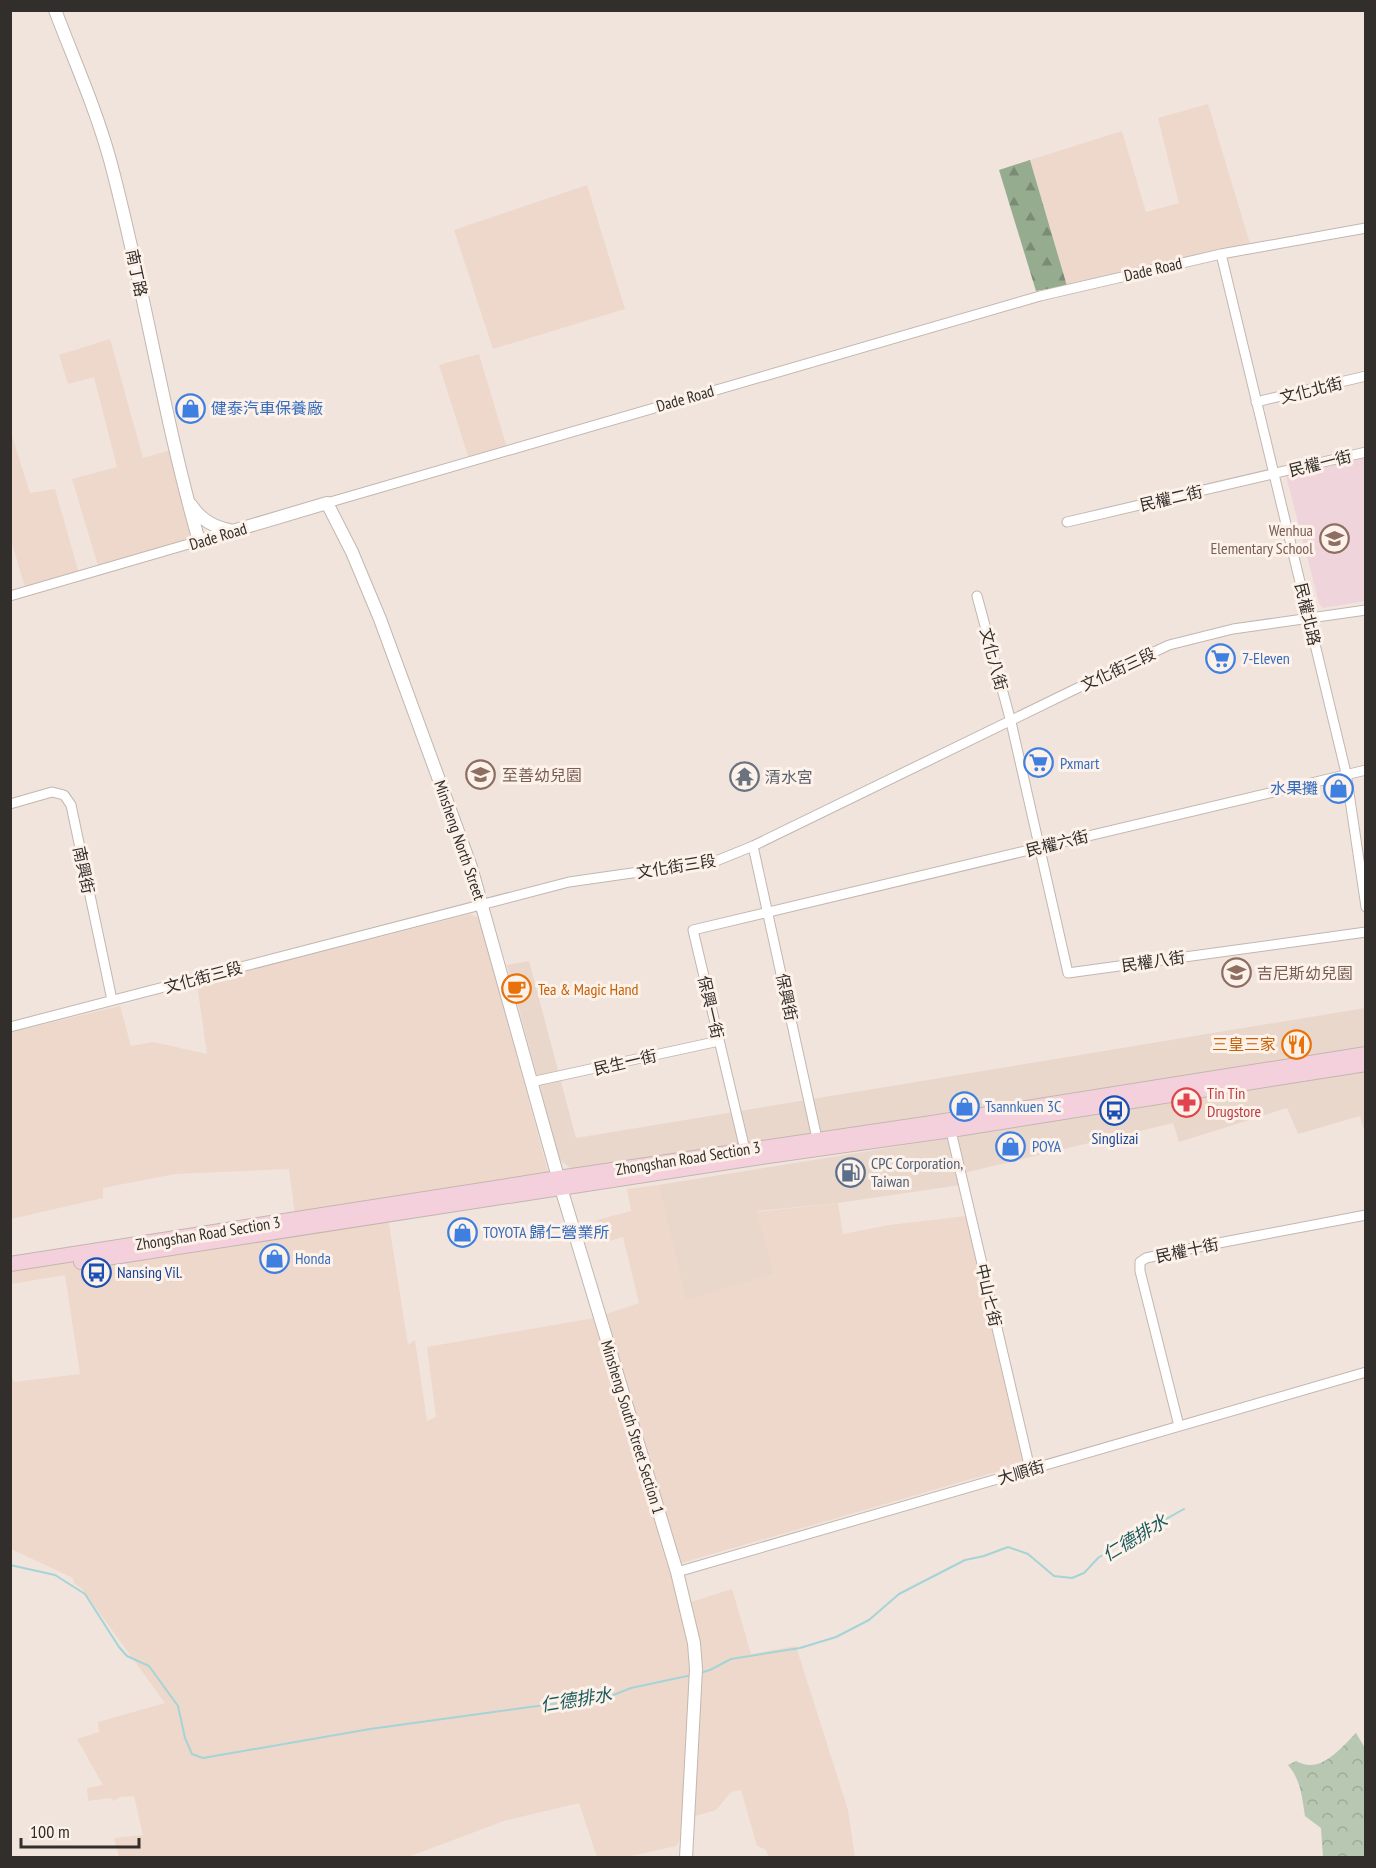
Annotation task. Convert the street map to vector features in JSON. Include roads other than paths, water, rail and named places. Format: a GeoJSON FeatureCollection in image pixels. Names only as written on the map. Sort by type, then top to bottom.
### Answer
{"type":"FeatureCollection","features":[{"type":"Feature","properties":{"kind":"main road","name":"Zhongshan Road Section 3"},"geometry":{"type":"LineString","coordinates":[[950,1125],[1365,1054]]}},
{"type":"Feature","properties":{"kind":"main road","name":"Zhongshan Road Section 3"},"geometry":{"type":"LineString","coordinates":[[10,1264],[1365,1064]]}},
{"type":"Feature","properties":{"kind":"main road","name":"Zhongshan Road Section 3"},"geometry":{"type":"LineString","coordinates":[[10,1273],[559,1183]]}},
{"type":"Feature","properties":{"kind":"street","name":"南丁路"},"geometry":{"type":"LineString","coordinates":[[55,10],[109,157],[199,541]]}},
{"type":"Feature","properties":{"kind":"street","name":"Dade Road"},"geometry":{"type":"LineString","coordinates":[[10,596],[1040,296],[1221,254],[1365,228]]}},
{"type":"Feature","properties":{"kind":"street","name":"民權北路"},"geometry":{"type":"LineString","coordinates":[[1221,254],[1346,773],[1365,908]]}},
{"type":"Feature","properties":{"kind":"street","name":"文化北街"},"geometry":{"type":"LineString","coordinates":[[1256,402],[1365,376]]}},
{"type":"Feature","properties":{"kind":"street","name":"民權一街"},"geometry":{"type":"LineString","coordinates":[[1274,474],[1365,452]]}},
{"type":"Feature","properties":{"kind":"street","name":"民權二街"},"geometry":{"type":"LineString","coordinates":[[1067,522],[1274,474]]}},
{"type":"Feature","properties":{"kind":"street"},"geometry":{"type":"LineString","coordinates":[[188,499],[196,513],[207,522],[234,531]]}},
{"type":"Feature","properties":{"kind":"street","name":"Minsheng North Street"},"geometry":{"type":"LineString","coordinates":[[327,503],[352,552],[380,618],[471,867],[559,1183]]}},
{"type":"Feature","properties":{"kind":"street","name":"文化八街"},"geometry":{"type":"LineString","coordinates":[[977,596],[1011,722],[1040,848]]}},
{"type":"Feature","properties":{"kind":"street","name":"文化街三段"},"geometry":{"type":"LineString","coordinates":[[10,1027],[590,877],[716,861],[753,846],[1169,645],[1233,629],[1365,610]]}},
{"type":"Feature","properties":{"kind":"street","name":"民權六街"},"geometry":{"type":"LineString","coordinates":[[768,913],[1365,770]]}},
{"type":"Feature","properties":{"kind":"street","name":"南興街"},"geometry":{"type":"LineString","coordinates":[[10,804],[52,792],[64,795],[71,805],[112,1000]]}},
{"type":"Feature","properties":{"kind":"street","name":"保興街"},"geometry":{"type":"LineString","coordinates":[[753,846],[818,1144]]}},
{"type":"Feature","properties":{"kind":"street","name":"民權八街"},"geometry":{"type":"LineString","coordinates":[[1040,848],[1068,973],[1365,933]]}},
{"type":"Feature","properties":{"kind":"street","name":"保興一街"},"geometry":{"type":"LineString","coordinates":[[746,1154],[693,930],[768,913]]}},
{"type":"Feature","properties":{"kind":"street","name":"民生一街"},"geometry":{"type":"LineString","coordinates":[[531,1083],[719,1041]]}},
{"type":"Feature","properties":{"kind":"street","name":"中山七街"},"geometry":{"type":"LineString","coordinates":[[950,1125],[1029,1470]]}},
{"type":"Feature","properties":{"kind":"street","name":"Minsheng South Street Section 1"},"geometry":{"type":"LineString","coordinates":[[559,1183],[677,1572],[694,1643],[696,1669],[686,1857]]}},
{"type":"Feature","properties":{"kind":"street","name":"民權十街"},"geometry":{"type":"LineString","coordinates":[[1179,1426],[1140,1272],[1140,1262],[1146,1258],[1203,1245],[1365,1215]]}},
{"type":"Feature","properties":{"kind":"street","name":"大順街"},"geometry":{"type":"LineString","coordinates":[[677,1572],[1365,1372]]}},
{"type":"Feature","properties":{"kind":"waterway","name":"仁德排水"},"geometry":{"type":"LineString","coordinates":[[700,1673],[731,1659],[800,1648],[836,1637],[869,1620],[899,1594],[965,1560],[1008,1547],[1028,1554],[1054,1576],[1072,1578],[1084,1573],[1107,1552],[1184,1509]]}},
{"type":"Feature","properties":{"kind":"waterway","name":"仁德排水"},"geometry":{"type":"LineString","coordinates":[[10,1565],[55,1575],[85,1594],[119,1647],[127,1656],[149,1666],[178,1706],[185,1738],[192,1754],[203,1758],[370,1729],[611,1696],[631,1688],[692,1675]]}},
{"type":"Feature","properties":{"kind":"place","name":"健泰汽車保養廠"},"geometry":{"type":"Point","coordinates":[190,408]}},
{"type":"Feature","properties":{"kind":"place","name":"Wenhua Elementary School"},"geometry":{"type":"Point","coordinates":[1334,539]}},
{"type":"Feature","properties":{"kind":"place","name":"7-Eleven"},"geometry":{"type":"Point","coordinates":[1221,658]}},
{"type":"Feature","properties":{"kind":"place","name":"Pxmart"},"geometry":{"type":"Point","coordinates":[1039,763]}},
{"type":"Feature","properties":{"kind":"place","name":"至善幼兒園"},"geometry":{"type":"Point","coordinates":[481,775]}},
{"type":"Feature","properties":{"kind":"place","name":"清水宮"},"geometry":{"type":"Point","coordinates":[744,777]}},
{"type":"Feature","properties":{"kind":"place","name":"水果攤"},"geometry":{"type":"Point","coordinates":[1339,788]}},
{"type":"Feature","properties":{"kind":"place","name":"吉尼斯幼兒園"},"geometry":{"type":"Point","coordinates":[1236,973]}},
{"type":"Feature","properties":{"kind":"place","name":"Tea & Magic Hand"},"geometry":{"type":"Point","coordinates":[517,989]}},
{"type":"Feature","properties":{"kind":"place","name":"三皇三家"},"geometry":{"type":"Point","coordinates":[1297,1044]}},
{"type":"Feature","properties":{"kind":"place","name":"Tin Tin Drugstore"},"geometry":{"type":"Point","coordinates":[1186,1102]}},
{"type":"Feature","properties":{"kind":"place","name":"Tsannkuen 3C"},"geometry":{"type":"Point","coordinates":[964,1106]}},
{"type":"Feature","properties":{"kind":"place","name":"Singlizai"},"geometry":{"type":"Point","coordinates":[1115,1110]}},
{"type":"Feature","properties":{"kind":"place","name":"POYA"},"geometry":{"type":"Point","coordinates":[1011,1146]}},
{"type":"Feature","properties":{"kind":"place","name":"CPC Corporation, Taiwan"},"geometry":{"type":"Point","coordinates":[850,1172]}},
{"type":"Feature","properties":{"kind":"place","name":"TOYOTA 歸仁營業所"},"geometry":{"type":"Point","coordinates":[462,1232]}},
{"type":"Feature","properties":{"kind":"place","name":"Honda"},"geometry":{"type":"Point","coordinates":[274,1258]}},
{"type":"Feature","properties":{"kind":"place","name":"Nansing Vil."},"geometry":{"type":"Point","coordinates":[96,1272]}}]}
